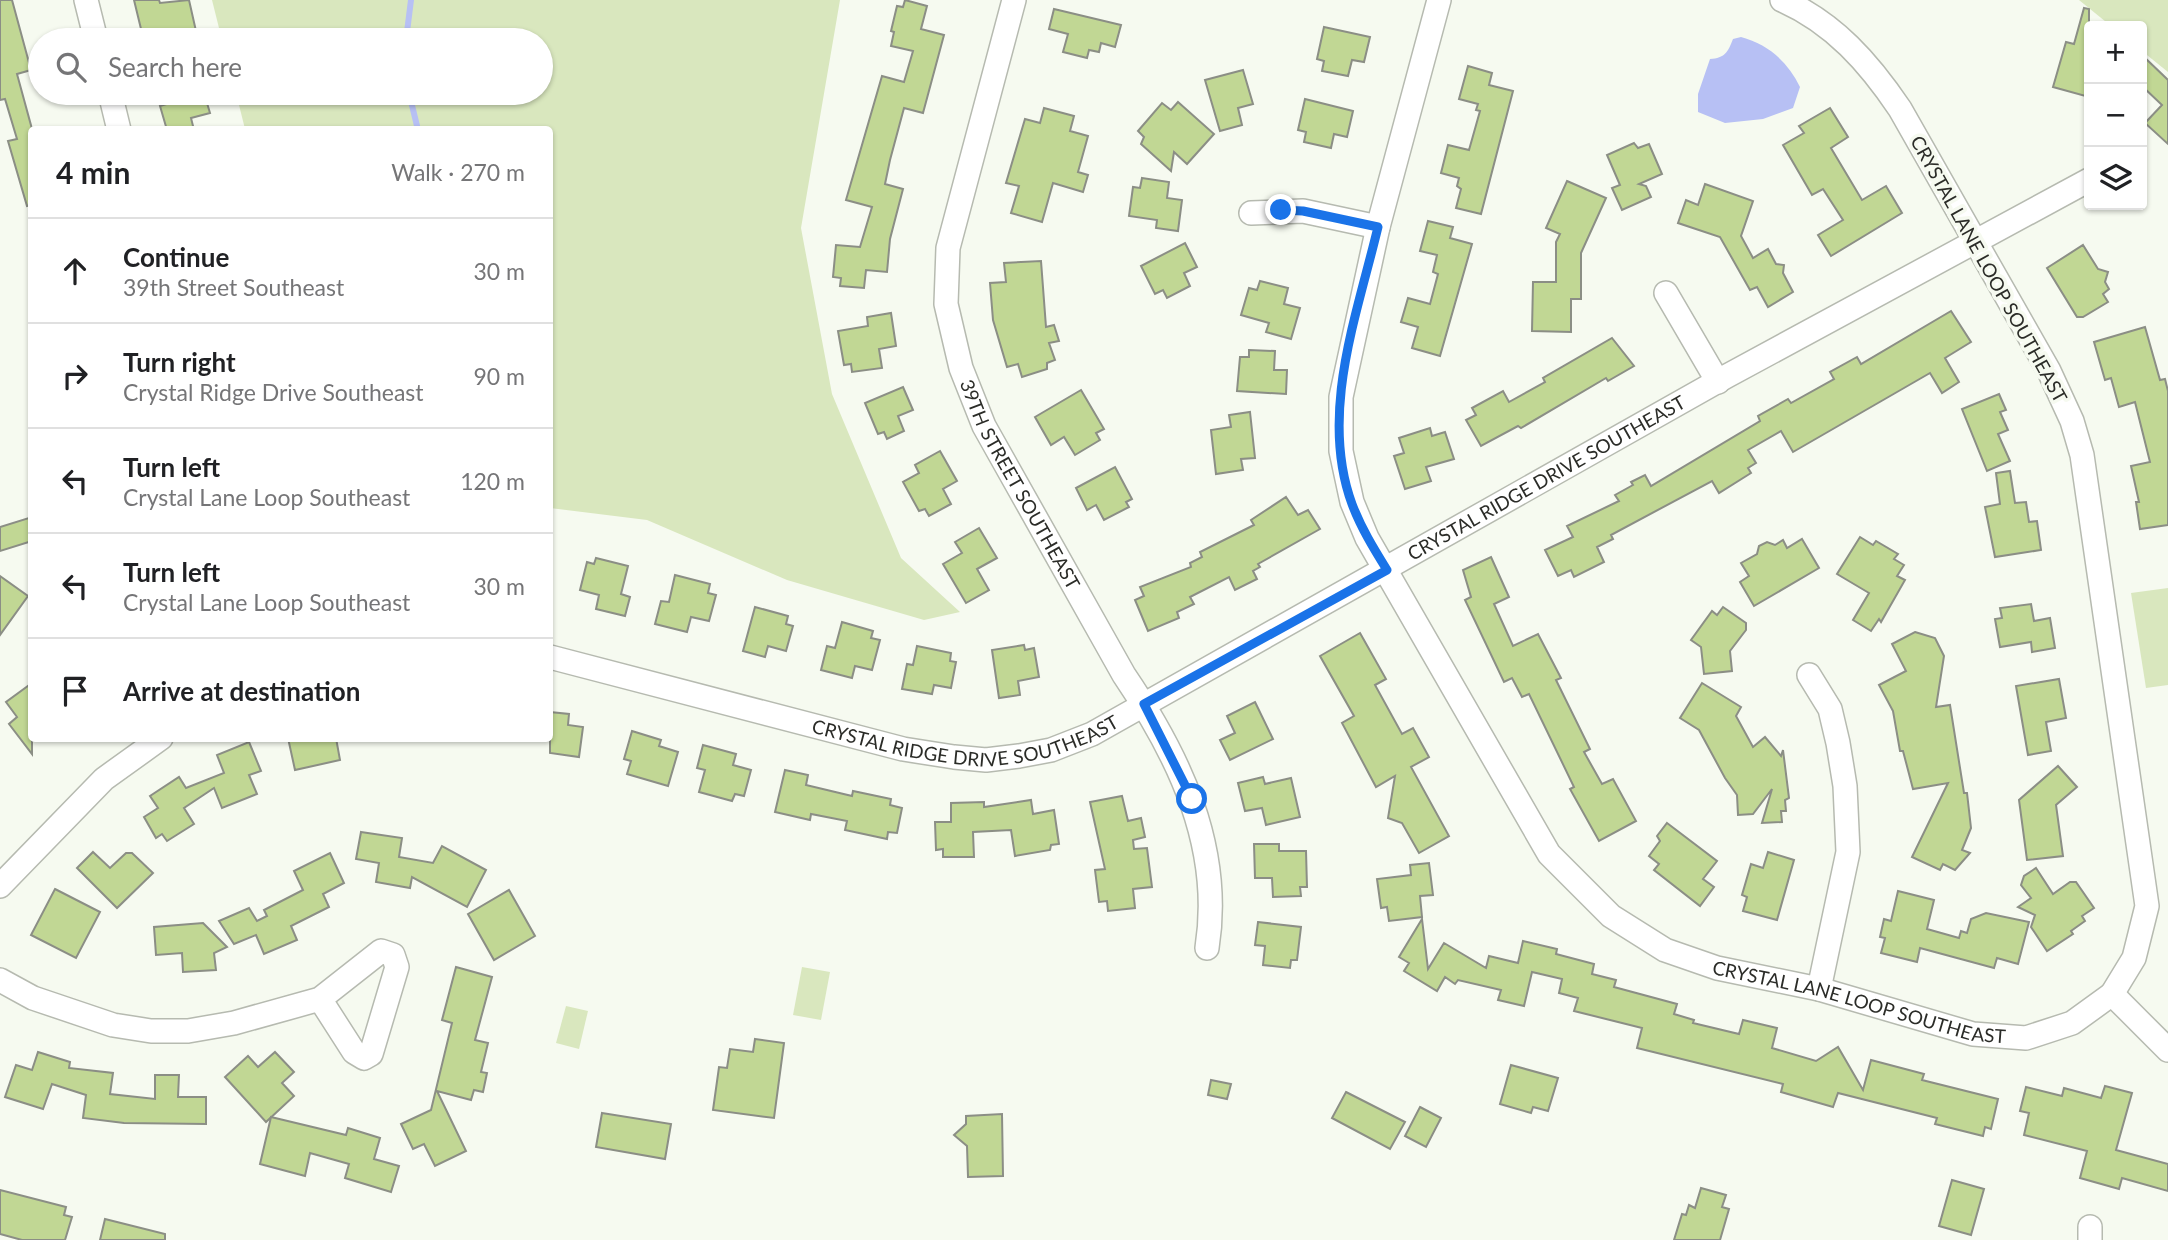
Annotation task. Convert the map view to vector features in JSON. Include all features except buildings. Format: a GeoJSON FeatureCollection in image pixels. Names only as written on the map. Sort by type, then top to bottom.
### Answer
{"type":"FeatureCollection","features":[{"type":"Feature","properties":{"kind":"street"},"geometry":{"type":"LineString","coordinates":[[86,0],[93,28]]}},
{"type":"Feature","properties":{"kind":"street","name":"39TH STREET SOUTHEAST"},"geometry":{"type":"LineString","coordinates":[[1014,0],[948,248],[946,304],[961,368],[984,426],[1124,675],[1144,704],[1192,799],[1201,824],[1212,901],[1207,948]]}},
{"type":"Feature","properties":{"kind":"street","name":"CRYSTAL LANE LOOP SOUTHEAST"},"geometry":{"type":"LineString","coordinates":[[1439,0],[1378,227],[1344,369],[1339,432],[1352,502],[1387,570],[1549,854],[1588,897],[1636,934],[1665,950],[1717,968],[1819,989],[1973,1034],[2026,1038],[2072,1023],[2112,994],[2134,958],[2147,906],[2082,454],[2072,421],[2049,371],[1878,76],[1828,27],[1782,0]]}},
{"type":"Feature","properties":{"kind":"street"},"geometry":{"type":"LineString","coordinates":[[113,105],[118,126]]}},
{"type":"Feature","properties":{"kind":"street","name":"CRYSTAL RIDGE DRIVE SOUTHEAST"},"geometry":{"type":"LineString","coordinates":[[553,658],[903,749],[986,760],[1051,750],[1091,734],[1718,382],[2084,183]]}},
{"type":"Feature","properties":{"kind":"street"},"geometry":{"type":"LineString","coordinates":[[1251,213],[1303,211],[1378,227]]}},
{"type":"Feature","properties":{"kind":"street"},"geometry":{"type":"LineString","coordinates":[[1666,293],[1718,382]]}},
{"type":"Feature","properties":{"kind":"street"},"geometry":{"type":"LineString","coordinates":[[1809,675],[1830,709],[1838,743],[1845,786],[1847,838],[1842,889],[1819,989]]}},
{"type":"Feature","properties":{"kind":"street"},"geometry":{"type":"LineString","coordinates":[[0,886],[104,779],[155,742]]}},
{"type":"Feature","properties":{"kind":"street"},"geometry":{"type":"LineString","coordinates":[[0,980],[33,998],[71,1013],[113,1025],[151,1031],[188,1031],[223,1025],[320,999]]}},
{"type":"Feature","properties":{"kind":"street"},"geometry":{"type":"LineString","coordinates":[[2112,994],[2168,1050]]}},
{"type":"Feature","properties":{"kind":"green space"},"geometry":{"type":"Polygon","coordinates":[[[212,0],[840,0],[801,228],[832,394],[901,558],[960,612],[924,620],[787,580],[647,520],[553,508],[553,126],[244,126],[239,105],[553,105],[553,28],[219,28],[212,0]]]}},
{"type":"Feature","properties":{"kind":"green space"},"geometry":{"type":"Polygon","coordinates":[[[2079,0],[2168,0],[2168,72],[2147,55],[2147,21],[2105,21],[2079,0]]]}},
{"type":"Feature","properties":{"kind":"green space"},"geometry":{"type":"Polygon","coordinates":[[[2168,588],[2168,685],[2146,688],[2131,593],[2168,588]]]}},
{"type":"Feature","properties":{"kind":"green space"},"geometry":{"type":"Polygon","coordinates":[[[802,967],[830,972],[821,1020],[793,1015],[802,967]]]}},
{"type":"Feature","properties":{"kind":"green space"},"geometry":{"type":"Polygon","coordinates":[[[566,1006],[588,1011],[579,1049],[556,1043],[566,1006]]]}},
{"type":"Feature","properties":{"kind":"water"},"geometry":{"type":"Polygon","coordinates":[[[1741,37],[1768,49],[1790,70],[1800,87],[1793,108],[1763,119],[1725,123],[1698,112],[1698,94],[1710,59],[1723,56],[1733,39],[1741,37]]]}},
{"type":"Feature","properties":{"kind":"waterway"},"geometry":{"type":"LineString","coordinates":[[408,28],[411,0]]}},
{"type":"Feature","properties":{"kind":"waterway"},"geometry":{"type":"LineString","coordinates":[[412,105],[417,126]]}},
{"type":"Feature","properties":{"kind":"route"},"geometry":{"type":"LineString","coordinates":[[1192,799],[1144,704],[1387,570],[1367,538],[1352,502],[1339,432],[1344,369],[1378,227],[1303,211],[1281,210]]}}]}
